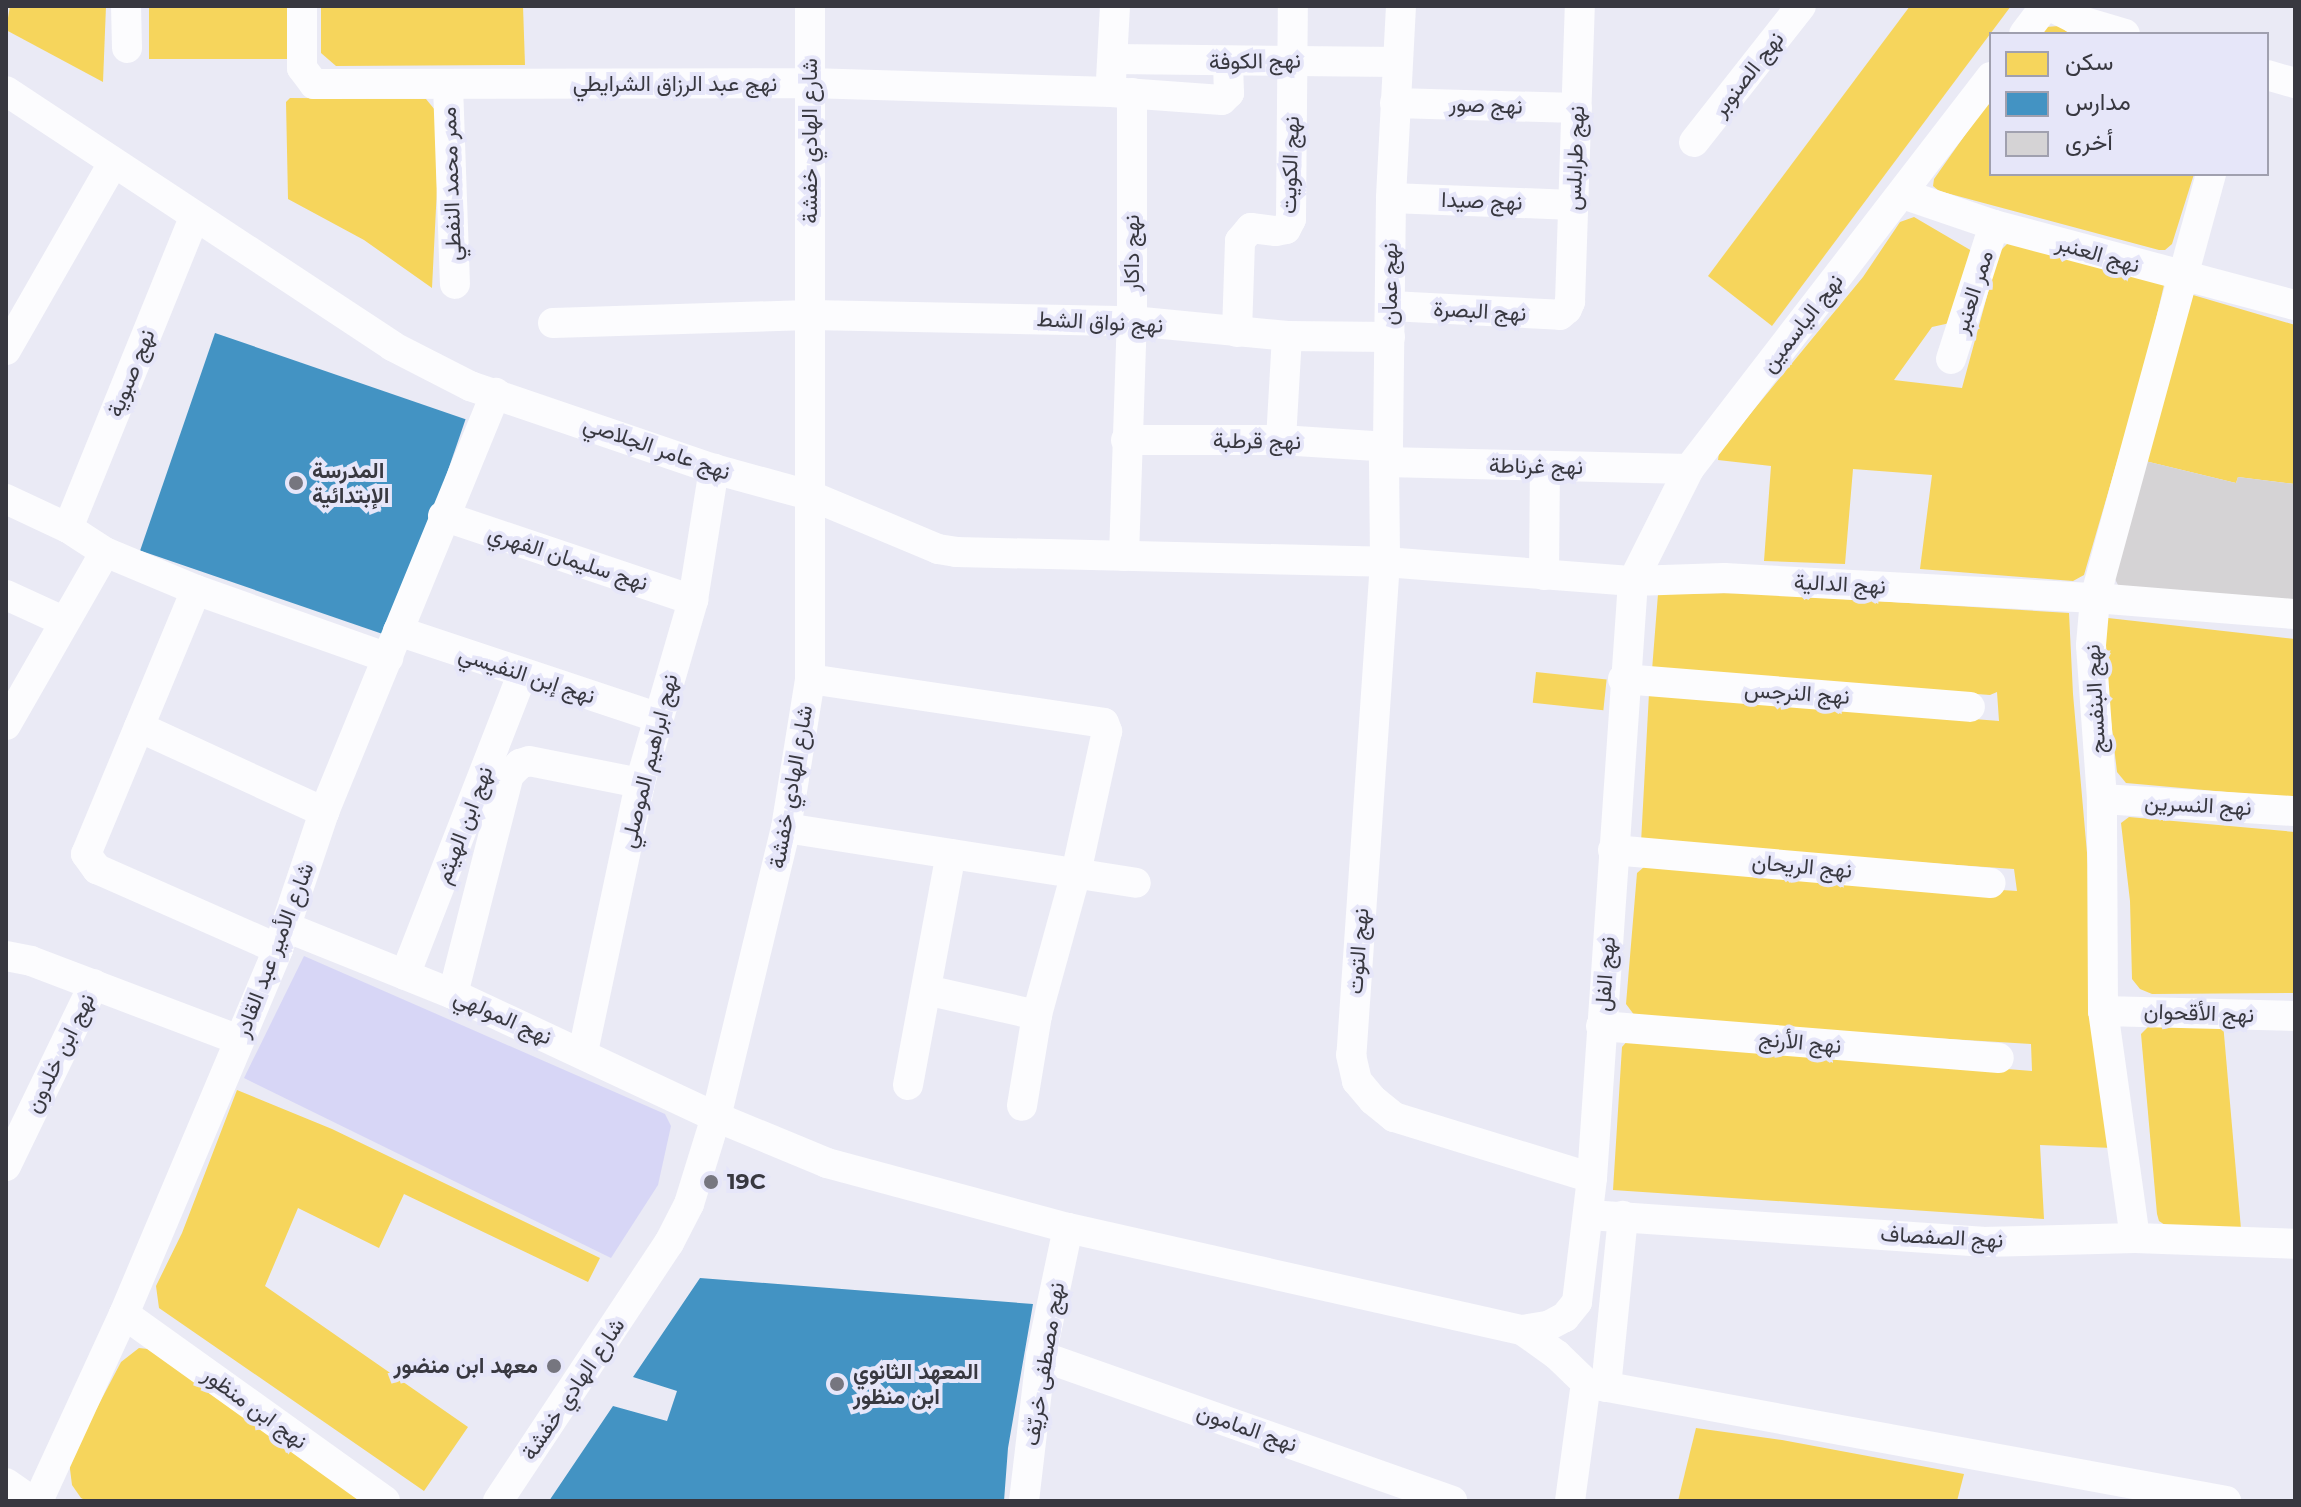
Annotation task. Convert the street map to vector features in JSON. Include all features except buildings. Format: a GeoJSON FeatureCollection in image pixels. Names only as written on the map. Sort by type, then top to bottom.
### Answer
{"type":"FeatureCollection","features":[{"type":"Feature","properties":{"kind":"street"},"geometry":{"type":"LineString","coordinates":[[126,6],[127,48]]}},
{"type":"Feature","properties":{"kind":"street","name":"نهج عبد الرزاق الشرايطي"},"geometry":{"type":"LineString","coordinates":[[302,6],[302,68],[314,84],[809,83],[1121,92],[1222,100],[1229,93],[1228,62]]}},
{"type":"Feature","properties":{"kind":"street","name":"شارع الهادي خفشة"},"geometry":{"type":"LineString","coordinates":[[498,1501],[669,1243],[689,1204],[716,1117],[786,828],[810,679],[810,6]]}},
{"type":"Feature","properties":{"kind":"street","name":"نهج داكار"},"geometry":{"type":"LineString","coordinates":[[1115,6],[1113,59],[1121,92],[1132,321],[1124,556]]}},
{"type":"Feature","properties":{"kind":"street","name":"نهج الكويت"},"geometry":{"type":"LineString","coordinates":[[1237,332],[1240,241],[1251,228],[1286,229],[1291,219],[1293,6]]}},
{"type":"Feature","properties":{"kind":"street","name":"نهج عمان"},"geometry":{"type":"LineString","coordinates":[[1385,562],[1391,198],[1401,6]]}},
{"type":"Feature","properties":{"kind":"street","name":"نهج طرابلس"},"geometry":{"type":"LineString","coordinates":[[1567,309],[1570,302],[1580,6]]}},
{"type":"Feature","properties":{"kind":"street"},"geometry":{"type":"LineString","coordinates":[[1777,38],[1778,6]]}},
{"type":"Feature","properties":{"kind":"street","name":"نهج الصنوبر"},"geometry":{"type":"LineString","coordinates":[[1694,142],[1801,6]]}},
{"type":"Feature","properties":{"kind":"street"},"geometry":{"type":"LineString","coordinates":[[2026,32],[2048,6],[2075,19],[2118,32]]}},
{"type":"Feature","properties":{"kind":"street","name":"نهج الكوفة"},"geometry":{"type":"LineString","coordinates":[[1113,59],[1397,62]]}},
{"type":"Feature","properties":{"kind":"street"},"geometry":{"type":"LineString","coordinates":[[2269,76],[2295,83]]}},
{"type":"Feature","properties":{"kind":"street","name":"نهج الياسمين"},"geometry":{"type":"LineString","coordinates":[[1633,581],[1689,469],[1989,80]]}},
{"type":"Feature","properties":{"kind":"street","name":"ممر محمد النفطي"},"geometry":{"type":"LineString","coordinates":[[448,85],[455,284]]}},
{"type":"Feature","properties":{"kind":"street","name":"نهج عامر الجلاصي"},"geometry":{"type":"LineString","coordinates":[[6,91],[392,346],[470,386],[714,469],[809,495],[915,541],[956,552],[1385,562]]}},
{"type":"Feature","properties":{"kind":"street","name":"نهج صور"},"geometry":{"type":"LineString","coordinates":[[1395,103],[1577,108]]}},
{"type":"Feature","properties":{"kind":"street"},"geometry":{"type":"LineString","coordinates":[[6,350],[113,163]]}},
{"type":"Feature","properties":{"kind":"street","name":"نهج البنفسج"},"geometry":{"type":"LineString","coordinates":[[2135,1238],[2103,1011],[2102,799],[2091,645],[2095,598],[2210,176]]}},
{"type":"Feature","properties":{"kind":"street","name":"نهج العنبر"},"geometry":{"type":"LineString","coordinates":[[1903,194],[1994,225],[2183,278],[2295,305]]}},
{"type":"Feature","properties":{"kind":"street","name":"نهج صيدا"},"geometry":{"type":"LineString","coordinates":[[1391,198],[1573,205]]}},
{"type":"Feature","properties":{"kind":"street","name":"نهج صبوية"},"geometry":{"type":"LineString","coordinates":[[68,528],[194,218]]}},
{"type":"Feature","properties":{"kind":"street","name":"ممر العنبر"},"geometry":{"type":"LineString","coordinates":[[1951,359],[1994,225]]}},
{"type":"Feature","properties":{"kind":"street","name":"نهج البصرة"},"geometry":{"type":"LineString","coordinates":[[1391,306],[1560,315],[1567,309]]}},
{"type":"Feature","properties":{"kind":"street","name":"نهج نواق الشط"},"geometry":{"type":"LineString","coordinates":[[553,323],[810,315],[1132,321],[1287,336],[1390,337]]}},
{"type":"Feature","properties":{"kind":"street"},"geometry":{"type":"LineString","coordinates":[[1281,440],[1287,336]]}},
{"type":"Feature","properties":{"kind":"street","name":"شارع الأمير عبد القادر"},"geometry":{"type":"LineString","coordinates":[[35,1501],[124,1314],[282,938],[324,812],[496,393]]}},
{"type":"Feature","properties":{"kind":"street","name":"نهج قرطبة"},"geometry":{"type":"LineString","coordinates":[[1126,440],[1281,440],[1386,454]]}},
{"type":"Feature","properties":{"kind":"street","name":"نهج غرناطة"},"geometry":{"type":"LineString","coordinates":[[1386,454],[1545,466],[1689,469]]}},
{"type":"Feature","properties":{"kind":"street"},"geometry":{"type":"LineString","coordinates":[[1544,575],[1545,466]]}},
{"type":"Feature","properties":{"kind":"street","name":"نهج ابراهيم الموصلي"},"geometry":{"type":"LineString","coordinates":[[583,1052],[640,783],[693,600],[714,469]]}},
{"type":"Feature","properties":{"kind":"street","name":"نهج إبن النفيسي"},"geometry":{"type":"LineString","coordinates":[[6,499],[68,528],[105,552],[196,590],[393,644],[522,675],[657,717]]}},
{"type":"Feature","properties":{"kind":"street","name":"نهج سليمان الفهري"},"geometry":{"type":"LineString","coordinates":[[443,516],[693,600]]}},
{"type":"Feature","properties":{"kind":"street"},"geometry":{"type":"LineString","coordinates":[[9,710],[105,552]]}},
{"type":"Feature","properties":{"kind":"street","name":"نهج الدالية"},"geometry":{"type":"LineString","coordinates":[[1385,562],[1633,581],[1724,578],[2095,598],[2295,614]]}},
{"type":"Feature","properties":{"kind":"street","name":"نهج التوت"},"geometry":{"type":"LineString","coordinates":[[1385,562],[1351,1055],[1357,1081],[1394,1117],[1592,1178]]}},
{"type":"Feature","properties":{"kind":"street","name":"نهج الفل"},"geometry":{"type":"LineString","coordinates":[[1522,1330],[1548,1326],[1565,1317],[1577,1302],[1592,1178],[1623,679],[1633,581]]}},
{"type":"Feature","properties":{"kind":"street"},"geometry":{"type":"LineString","coordinates":[[196,590],[139,727],[324,812]]}},
{"type":"Feature","properties":{"kind":"street"},"geometry":{"type":"LineString","coordinates":[[6,595],[63,621]]}},
{"type":"Feature","properties":{"kind":"street","name":"نهج ابن الهيثم"},"geometry":{"type":"LineString","coordinates":[[405,975],[522,675]]}},
{"type":"Feature","properties":{"kind":"street"},"geometry":{"type":"LineString","coordinates":[[810,679],[1104,723],[1107,731],[1076,873],[1037,1015],[1022,1106]]}},
{"type":"Feature","properties":{"kind":"street","name":"نهج النرجس"},"geometry":{"type":"LineString","coordinates":[[1623,679],[1970,707]]}},
{"type":"Feature","properties":{"kind":"street","name":"نهج المولهي"},"geometry":{"type":"LineString","coordinates":[[139,727],[86,854],[97,869],[282,938],[405,975],[453,994],[583,1052],[716,1117],[827,1163],[1068,1228],[1522,1330]]}},
{"type":"Feature","properties":{"kind":"street"},"geometry":{"type":"LineString","coordinates":[[453,994],[509,775],[520,764],[529,761],[640,783]]}},
{"type":"Feature","properties":{"kind":"street","name":"نهج النسرين"},"geometry":{"type":"LineString","coordinates":[[2102,799],[2295,811]]}},
{"type":"Feature","properties":{"kind":"street"},"geometry":{"type":"LineString","coordinates":[[786,828],[1136,883]]}},
{"type":"Feature","properties":{"kind":"street","name":"نهج الريحان"},"geometry":{"type":"LineString","coordinates":[[1613,850],[1991,883]]}},
{"type":"Feature","properties":{"kind":"street"},"geometry":{"type":"LineString","coordinates":[[908,1085],[951,854]]}},
{"type":"Feature","properties":{"kind":"street"},"geometry":{"type":"LineString","coordinates":[[8,961],[94,984],[239,1040]]}},
{"type":"Feature","properties":{"kind":"street","name":"نهج ابن خلدون"},"geometry":{"type":"LineString","coordinates":[[6,1166],[94,984]]}},
{"type":"Feature","properties":{"kind":"street"},"geometry":{"type":"LineString","coordinates":[[926,990],[1037,1015]]}},
{"type":"Feature","properties":{"kind":"street","name":"نهج الأقحوان"},"geometry":{"type":"LineString","coordinates":[[2103,1011],[2295,1016]]}},
{"type":"Feature","properties":{"kind":"street","name":"نهج الأرنج"},"geometry":{"type":"LineString","coordinates":[[1601,1026],[1999,1058]]}},
{"type":"Feature","properties":{"kind":"street","name":"نهج الصفصاف"},"geometry":{"type":"LineString","coordinates":[[1589,1215],[1982,1242],[2135,1238],[2295,1244]]}},
{"type":"Feature","properties":{"kind":"street"},"geometry":{"type":"LineString","coordinates":[[1570,1501],[1596,1385],[1623,1216]]}},
{"type":"Feature","properties":{"kind":"street","name":"نهج مصطفى خريّف"},"geometry":{"type":"LineString","coordinates":[[1024,1501],[1041,1356],[1068,1228]]}},
{"type":"Feature","properties":{"kind":"street","name":"نهج ابن منظور"},"geometry":{"type":"LineString","coordinates":[[124,1314],[385,1501]]}},
{"type":"Feature","properties":{"kind":"street"},"geometry":{"type":"LineString","coordinates":[[1522,1330],[1596,1385],[2211,1500]]}},
{"type":"Feature","properties":{"kind":"street","name":"نهج المامون"},"geometry":{"type":"LineString","coordinates":[[1041,1356],[1440,1499]]}},
{"type":"Feature","properties":{"kind":"street"},"geometry":{"type":"LineString","coordinates":[[6,1483],[35,1501]]}},
{"type":"Feature","properties":{"kind":"shaded area"},"geometry":{"type":"Polygon","coordinates":[[[304,956],[665,1114],[671,1126],[658,1185],[611,1258],[244,1078],[304,956]]]}},
{"type":"Feature","properties":{"kind":"place","name":"المدرسة الإبتدائية"},"geometry":{"type":"Point","coordinates":[296,483]}},
{"type":"Feature","properties":{"kind":"place","name":"19C"},"geometry":{"type":"Point","coordinates":[711,1182]}},
{"type":"Feature","properties":{"kind":"place","name":"معهد ابن منضور"},"geometry":{"type":"Point","coordinates":[554,1366]}},
{"type":"Feature","properties":{"kind":"place","name":"المعهد الثانوي ابن منظور"},"geometry":{"type":"Point","coordinates":[837,1384]}}]}
